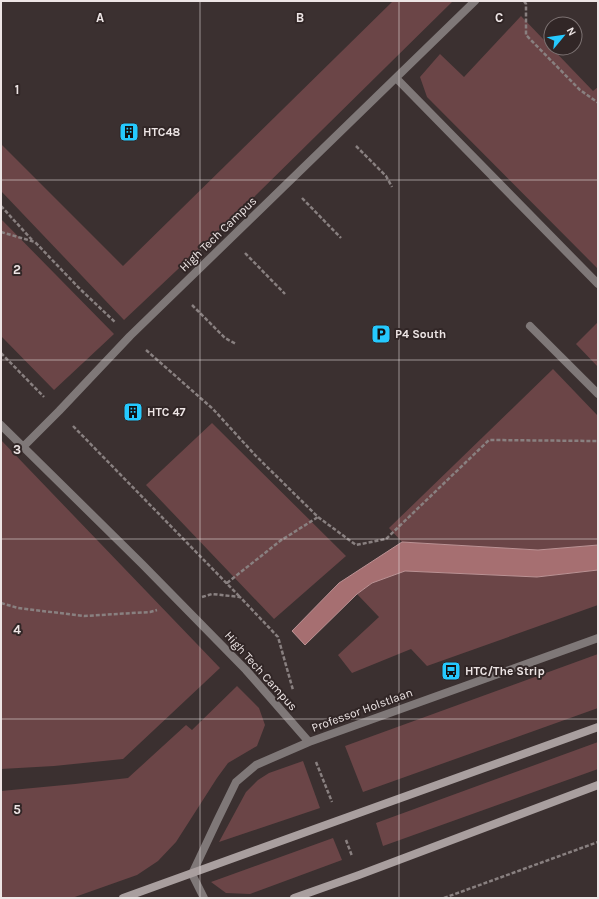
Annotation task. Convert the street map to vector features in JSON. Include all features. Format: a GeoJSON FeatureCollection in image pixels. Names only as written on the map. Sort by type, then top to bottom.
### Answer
{"type":"FeatureCollection","features":[{"type":"Feature","properties":{"kind":"main road"},"geometry":{"type":"LineString","coordinates":[[123,898],[598,727]]}},
{"type":"Feature","properties":{"kind":"main road"},"geometry":{"type":"LineString","coordinates":[[294,898],[598,785]]}},
{"type":"Feature","properties":{"kind":"street","name":"High Tech Campus"},"geometry":{"type":"LineString","coordinates":[[23,448],[130,336],[475,1]]}},
{"type":"Feature","properties":{"kind":"street"},"geometry":{"type":"LineString","coordinates":[[396,78],[598,284]]}},
{"type":"Feature","properties":{"kind":"street"},"geometry":{"type":"LineString","coordinates":[[530,326],[598,394]]}},
{"type":"Feature","properties":{"kind":"street","name":"High Tech Campus"},"geometry":{"type":"LineString","coordinates":[[1,425],[180,602],[246,670],[309,742]]}},
{"type":"Feature","properties":{"kind":"street","name":"Professor Holstlaan"},"geometry":{"type":"LineString","coordinates":[[192,874],[236,782],[256,765],[309,742],[598,638]]}},
{"type":"Feature","properties":{"kind":"street"},"geometry":{"type":"LineString","coordinates":[[192,874],[204,898]]}},
{"type":"Feature","properties":{"kind":"path"},"geometry":{"type":"LineString","coordinates":[[524,1],[526,4],[526,35],[580,90],[598,102]]}},
{"type":"Feature","properties":{"kind":"path"},"geometry":{"type":"LineString","coordinates":[[342,131],[386,176],[392,188]]}},
{"type":"Feature","properties":{"kind":"path"},"geometry":{"type":"LineString","coordinates":[[288,183],[341,238]]}},
{"type":"Feature","properties":{"kind":"path"},"geometry":{"type":"LineString","coordinates":[[1,206],[80,289],[130,336],[213,409],[256,456],[318,517],[356,546],[386,539],[489,440],[598,441]]}},
{"type":"Feature","properties":{"kind":"path"},"geometry":{"type":"LineString","coordinates":[[1,232],[35,242]]}},
{"type":"Feature","properties":{"kind":"path"},"geometry":{"type":"LineString","coordinates":[[231,238],[285,294]]}},
{"type":"Feature","properties":{"kind":"path"},"geometry":{"type":"LineString","coordinates":[[177,291],[224,338],[236,344]]}},
{"type":"Feature","properties":{"kind":"path","name":"High Tech Campus"},"geometry":{"type":"LineString","coordinates":[[1,353],[278,637],[295,697]]}},
{"type":"Feature","properties":{"kind":"path"},"geometry":{"type":"LineString","coordinates":[[227,583],[280,541],[318,517]]}},
{"type":"Feature","properties":{"kind":"path"},"geometry":{"type":"LineString","coordinates":[[1,603],[18,608],[84,616],[150,612],[180,602],[212,594],[240,597]]}},
{"type":"Feature","properties":{"kind":"path"},"geometry":{"type":"LineString","coordinates":[[444,898],[598,842]]}},
{"type":"Feature","properties":{"kind":"shaded area"},"geometry":{"type":"Polygon","coordinates":[[[393,1],[453,1],[246,205],[124,320],[1,191],[1,144],[123,266],[393,1]]]}},
{"type":"Feature","properties":{"kind":"shaded area"},"geometry":{"type":"Polygon","coordinates":[[[521,16],[543,39],[543,56],[559,56],[593,91],[598,87],[598,269],[427,97],[420,77],[440,54],[464,77],[521,16]]]}},
{"type":"Feature","properties":{"kind":"shaded area"},"geometry":{"type":"Polygon","coordinates":[[[1,219],[114,334],[54,390],[1,336],[1,219]]]}},
{"type":"Feature","properties":{"kind":"shaded area"},"geometry":{"type":"Polygon","coordinates":[[[598,322],[598,367],[576,344],[598,322]]]}},
{"type":"Feature","properties":{"kind":"shaded area"},"geometry":{"type":"Polygon","coordinates":[[[553,369],[598,416],[598,545],[538,550],[402,542],[389,528],[553,369]]]}},
{"type":"Feature","properties":{"kind":"shaded area"},"geometry":{"type":"Polygon","coordinates":[[[212,423],[346,556],[274,619],[146,485],[212,423]]]}},
{"type":"Feature","properties":{"kind":"shaded area"},"geometry":{"type":"Polygon","coordinates":[[[1,440],[220,668],[123,759],[54,766],[1,769],[1,440]]]}},
{"type":"Feature","properties":{"kind":"shaded area"},"geometry":{"type":"Polygon","coordinates":[[[402,542],[538,550],[598,545],[598,570],[537,577],[405,571],[372,583],[357,594],[305,645],[292,631],[339,583],[402,542]]]}},
{"type":"Feature","properties":{"kind":"shaded area"},"geometry":{"type":"Polygon","coordinates":[[[598,570],[598,605],[427,666],[411,649],[352,673],[338,655],[379,617],[357,594],[372,583],[405,571],[537,577],[598,570]]]}},
{"type":"Feature","properties":{"kind":"shaded area"},"geometry":{"type":"Polygon","coordinates":[[[598,654],[598,708],[363,792],[345,746],[598,654]]]}},
{"type":"Feature","properties":{"kind":"shaded area"},"geometry":{"type":"Polygon","coordinates":[[[237,686],[259,708],[265,725],[257,746],[228,763],[176,842],[158,861],[137,875],[72,898],[1,898],[1,791],[128,778],[186,725],[192,730],[237,686]]]}},
{"type":"Feature","properties":{"kind":"shaded area"},"geometry":{"type":"Polygon","coordinates":[[[598,742],[598,769],[383,846],[376,823],[598,742]]]}},
{"type":"Feature","properties":{"kind":"shaded area"},"geometry":{"type":"Polygon","coordinates":[[[303,761],[320,808],[219,842],[246,792],[258,780],[269,773],[303,761]]]}},
{"type":"Feature","properties":{"kind":"shaded area"},"geometry":{"type":"Polygon","coordinates":[[[333,838],[342,860],[250,894],[226,893],[211,882],[333,838]]]}},
{"type":"Feature","properties":{"kind":"place","name":"HTC48"},"geometry":{"type":"Point","coordinates":[129,132]}},
{"type":"Feature","properties":{"kind":"place","name":"P4 South"},"geometry":{"type":"Point","coordinates":[381,334]}},
{"type":"Feature","properties":{"kind":"place","name":"HTC 47"},"geometry":{"type":"Point","coordinates":[133,412]}},
{"type":"Feature","properties":{"kind":"place","name":"HTC/The Strip"},"geometry":{"type":"Point","coordinates":[451,671]}}]}
